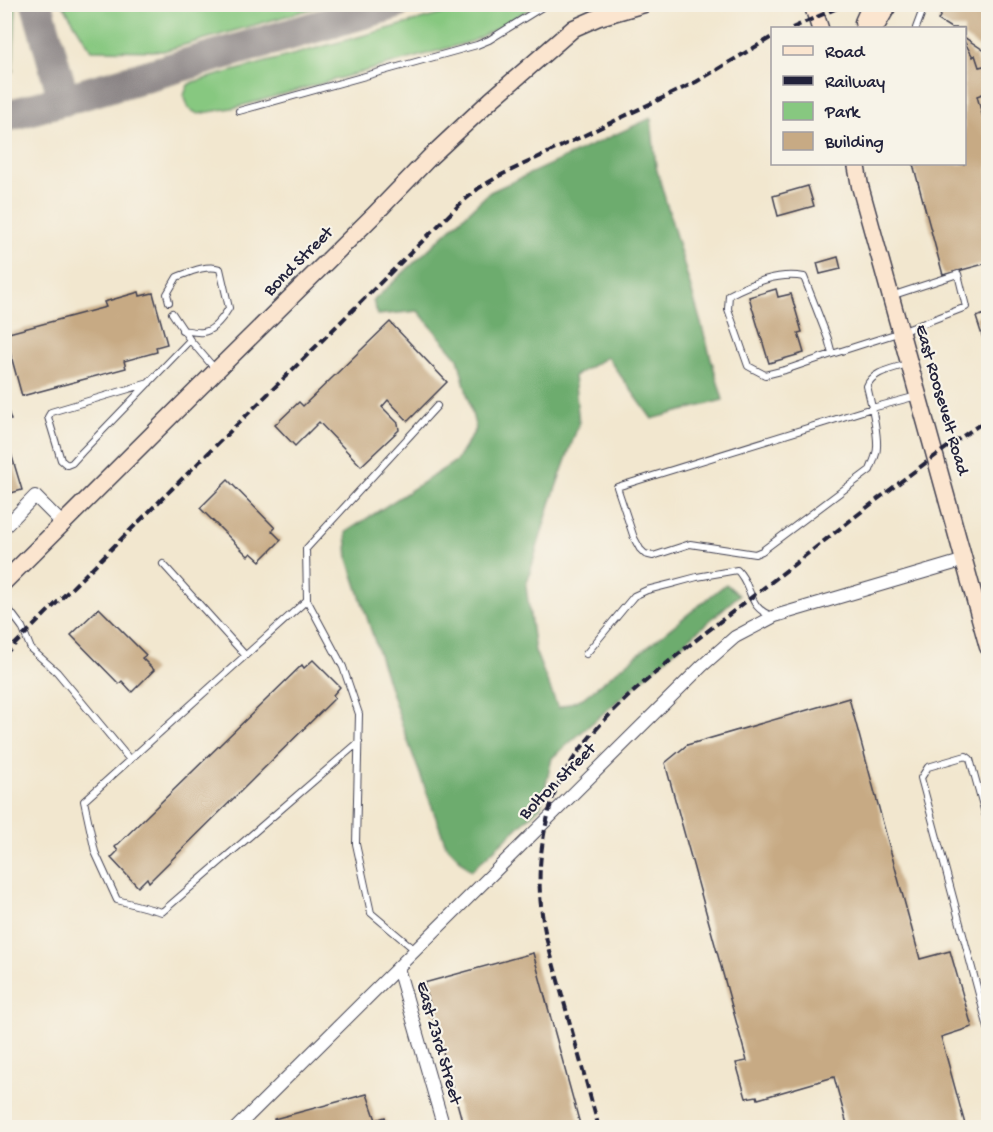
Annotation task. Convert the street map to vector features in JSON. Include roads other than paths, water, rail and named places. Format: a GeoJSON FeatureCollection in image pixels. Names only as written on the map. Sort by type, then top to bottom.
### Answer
{"type":"FeatureCollection","features":[{"type":"Feature","properties":{"kind":"street","name":"Bond Street"},"geometry":{"type":"LineString","coordinates":[[4,582],[430,157],[491,100],[574,28],[599,17],[644,4]]}},
{"type":"Feature","properties":{"kind":"street"},"geometry":{"type":"LineString","coordinates":[[812,4],[820,27]]}},
{"type":"Feature","properties":{"kind":"street"},"geometry":{"type":"LineString","coordinates":[[864,27],[863,22],[871,4]]}},
{"type":"Feature","properties":{"kind":"street"},"geometry":{"type":"LineString","coordinates":[[876,27],[889,4]]}},
{"type":"Feature","properties":{"kind":"street","name":"East Roosevelt Road"},"geometry":{"type":"LineString","coordinates":[[856,165],[862,193],[965,560],[985,620],[988,647]]}},
{"type":"Feature","properties":{"kind":"street"},"geometry":{"type":"LineString","coordinates":[[4,528],[10,517],[35,496],[63,524]]}},
{"type":"Feature","properties":{"kind":"street","name":"Bolton Street"},"geometry":{"type":"LineString","coordinates":[[236,1128],[702,666],[735,637],[775,616],[965,560]]}},
{"type":"Feature","properties":{"kind":"street","name":"East 23rd Street"},"geometry":{"type":"LineString","coordinates":[[398,968],[444,1128]]}},
{"type":"Feature","properties":{"kind":"lane"},"geometry":{"type":"LineString","coordinates":[[239,111],[477,45],[547,4]]}},
{"type":"Feature","properties":{"kind":"lane"},"geometry":{"type":"LineString","coordinates":[[916,27],[925,4]]}},
{"type":"Feature","properties":{"kind":"lane"},"geometry":{"type":"LineString","coordinates":[[169,302],[167,294],[177,276],[208,267],[220,269],[229,308],[209,330],[204,332],[182,330]]}},
{"type":"Feature","properties":{"kind":"lane"},"geometry":{"type":"LineString","coordinates":[[832,354],[804,277],[793,274],[758,281],[729,295],[728,309],[748,366],[765,375],[785,370],[902,332],[966,308],[958,274],[891,296]]}},
{"type":"Feature","properties":{"kind":"lane"},"geometry":{"type":"LineString","coordinates":[[172,314],[182,330],[216,370]]}},
{"type":"Feature","properties":{"kind":"lane"},"geometry":{"type":"LineString","coordinates":[[149,383],[51,412],[48,417],[61,460],[67,465],[72,463],[149,383],[190,340]]}},
{"type":"Feature","properties":{"kind":"lane"},"geometry":{"type":"LineString","coordinates":[[910,363],[878,374],[867,386],[873,408],[877,446],[876,458],[870,470],[762,551],[754,554],[690,544],[653,556],[645,554],[634,538],[617,487],[873,408],[919,395]]}},
{"type":"Feature","properties":{"kind":"lane"},"geometry":{"type":"LineString","coordinates":[[415,951],[371,913],[356,844],[359,714],[343,667],[307,600],[306,549],[437,406]]}},
{"type":"Feature","properties":{"kind":"lane"},"geometry":{"type":"LineString","coordinates":[[163,564],[245,655]]}},
{"type":"Feature","properties":{"kind":"lane"},"geometry":{"type":"LineString","coordinates":[[586,654],[634,596],[647,590],[698,577],[737,570],[743,576],[756,607],[767,615],[775,616]]}},
{"type":"Feature","properties":{"kind":"lane"},"geometry":{"type":"LineString","coordinates":[[307,600],[84,801],[94,852],[117,900],[162,912],[359,742]]}},
{"type":"Feature","properties":{"kind":"lane"},"geometry":{"type":"LineString","coordinates":[[4,603],[22,627],[31,649],[57,672],[130,760]]}},
{"type":"Feature","properties":{"kind":"lane"},"geometry":{"type":"LineString","coordinates":[[988,824],[970,759],[966,756],[928,767],[921,778],[987,1015],[988,1028]]}},
{"type":"Feature","properties":{"kind":"railway"},"geometry":{"type":"LineString","coordinates":[[794,27],[846,4]]}},
{"type":"Feature","properties":{"kind":"railway"},"geometry":{"type":"LineString","coordinates":[[4,655],[461,203],[479,188],[499,176],[696,82],[771,38]]}},
{"type":"Feature","properties":{"kind":"railway"},"geometry":{"type":"LineString","coordinates":[[599,1128],[547,941],[542,912],[540,885],[545,829],[556,789],[568,767],[598,727],[652,675],[887,492],[988,419]]}}]}
